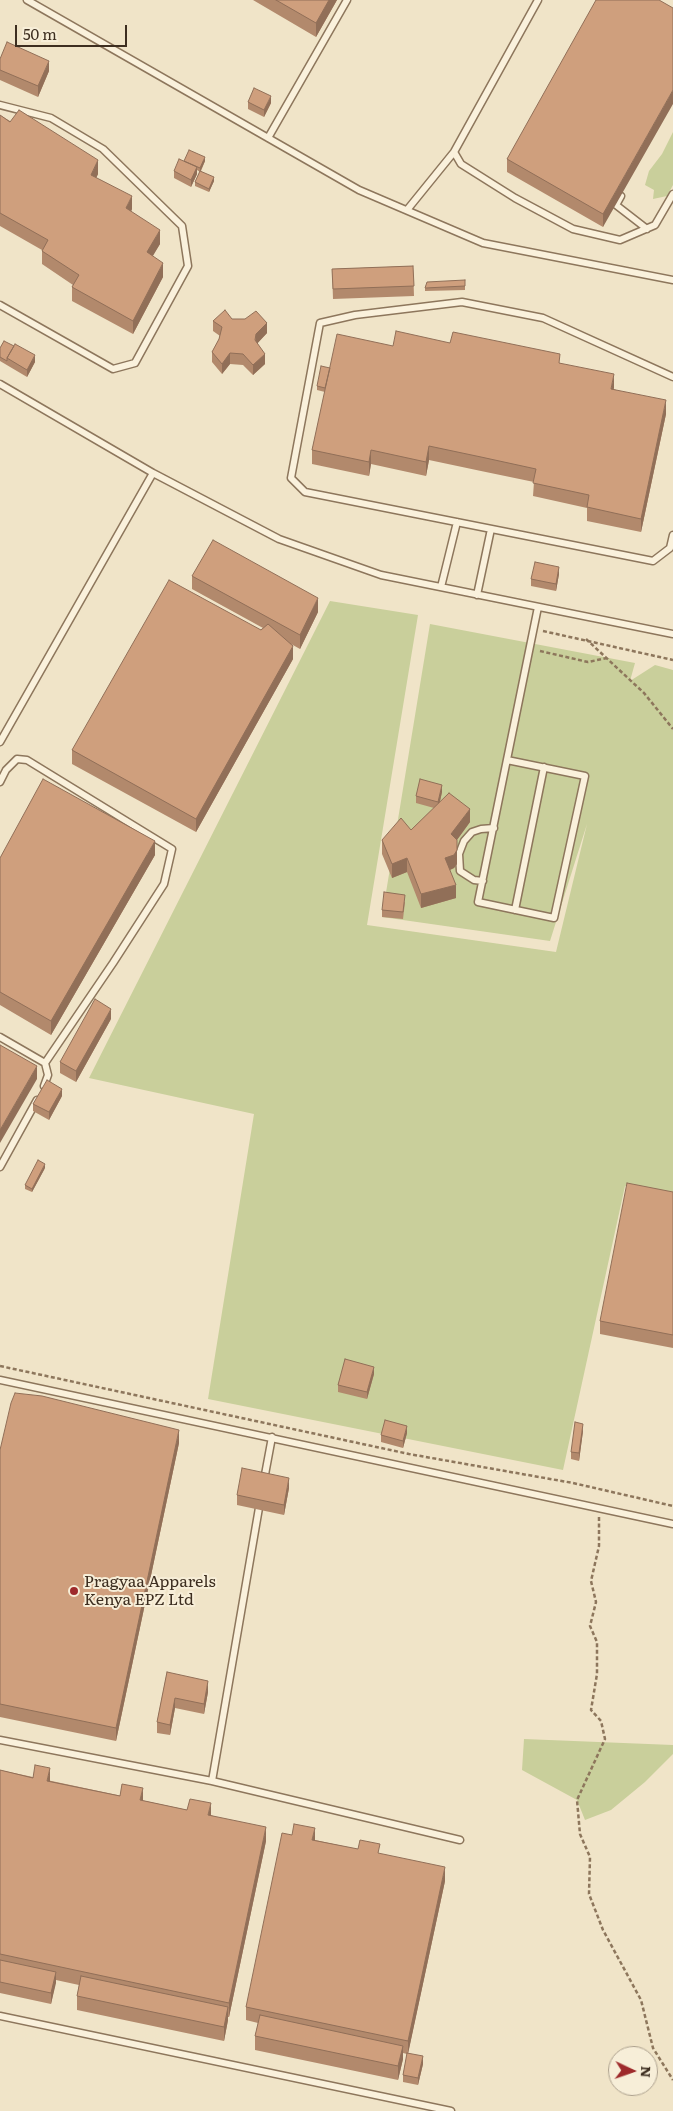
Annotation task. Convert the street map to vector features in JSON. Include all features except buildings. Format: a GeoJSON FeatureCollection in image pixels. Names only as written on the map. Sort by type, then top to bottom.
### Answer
{"type":"FeatureCollection","features":[{"type":"Feature","properties":{"kind":"lane"},"geometry":{"type":"LineString","coordinates":[[26,0],[359,190],[483,243],[673,280]]}},
{"type":"Feature","properties":{"kind":"lane"},"geometry":{"type":"LineString","coordinates":[[268,138],[347,0]]}},
{"type":"Feature","properties":{"kind":"lane"},"geometry":{"type":"LineString","coordinates":[[406,210],[454,152],[538,0]]}},
{"type":"Feature","properties":{"kind":"lane"},"geometry":{"type":"LineString","coordinates":[[0,105],[51,118],[103,149],[182,226],[188,266],[135,363],[113,369],[0,305]]}},
{"type":"Feature","properties":{"kind":"lane"},"geometry":{"type":"LineString","coordinates":[[454,152],[461,164],[484,180],[573,229],[620,240],[655,225],[673,194]]}},
{"type":"Feature","properties":{"kind":"lane"},"geometry":{"type":"LineString","coordinates":[[625,187],[616,205],[647,229]]}},
{"type":"Feature","properties":{"kind":"lane"},"geometry":{"type":"LineString","coordinates":[[673,377],[543,318],[462,302],[355,315],[320,323],[291,478],[305,492],[654,561],[670,548],[673,535]]}},
{"type":"Feature","properties":{"kind":"lane"},"geometry":{"type":"LineString","coordinates":[[0,384],[153,473],[279,539],[381,575],[673,634]]}},
{"type":"Feature","properties":{"kind":"lane"},"geometry":{"type":"LineString","coordinates":[[0,742],[153,473]]}},
{"type":"Feature","properties":{"kind":"lane"},"geometry":{"type":"LineString","coordinates":[[441,587],[457,522]]}},
{"type":"Feature","properties":{"kind":"lane"},"geometry":{"type":"LineString","coordinates":[[477,594],[491,529]]}},
{"type":"Feature","properties":{"kind":"lane"},"geometry":{"type":"LineString","coordinates":[[507,760],[585,776],[554,918],[478,902],[538,607]]}},
{"type":"Feature","properties":{"kind":"lane"},"geometry":{"type":"LineString","coordinates":[[0,782],[6,770],[17,759],[27,760],[172,849],[164,884],[114,964],[45,1063],[46,1081],[0,1167]]}},
{"type":"Feature","properties":{"kind":"lane"},"geometry":{"type":"LineString","coordinates":[[514,910],[544,767]]}},
{"type":"Feature","properties":{"kind":"lane"},"geometry":{"type":"LineString","coordinates":[[483,881],[474,880],[460,871],[459,854],[464,841],[472,832],[494,828]]}},
{"type":"Feature","properties":{"kind":"lane"},"geometry":{"type":"LineString","coordinates":[[0,1037],[45,1063]]}},
{"type":"Feature","properties":{"kind":"lane"},"geometry":{"type":"LineString","coordinates":[[0,1380],[673,1524]]}},
{"type":"Feature","properties":{"kind":"lane"},"geometry":{"type":"LineString","coordinates":[[263,1486],[272,1437]]}},
{"type":"Feature","properties":{"kind":"lane"},"geometry":{"type":"LineString","coordinates":[[212,1781],[262,1496]]}},
{"type":"Feature","properties":{"kind":"lane"},"geometry":{"type":"LineString","coordinates":[[0,1740],[212,1781],[460,1840]]}},
{"type":"Feature","properties":{"kind":"lane"},"geometry":{"type":"LineString","coordinates":[[0,2016],[451,2111]]}},
{"type":"Feature","properties":{"kind":"path"},"geometry":{"type":"LineString","coordinates":[[534,629],[673,660]]}},
{"type":"Feature","properties":{"kind":"path"},"geometry":{"type":"LineString","coordinates":[[588,640],[644,693],[673,729]]}},
{"type":"Feature","properties":{"kind":"path"},"geometry":{"type":"LineString","coordinates":[[530,648],[588,662],[607,658]]}},
{"type":"Feature","properties":{"kind":"path"},"geometry":{"type":"LineString","coordinates":[[0,1366],[409,1454],[573,1483],[673,1506]]}},
{"type":"Feature","properties":{"kind":"path"},"geometry":{"type":"LineString","coordinates":[[599,1508],[599,1546],[591,1581],[596,1602],[590,1626],[597,1642],[597,1674],[591,1710],[601,1721],[605,1739],[577,1800],[580,1834],[590,1857],[589,1894],[603,1930],[641,2000],[653,2048],[673,2080]]}},
{"type":"Feature","properties":{"kind":"green space"},"geometry":{"type":"Polygon","coordinates":[[[673,132],[673,185],[667,196],[653,199],[654,190],[645,185],[649,171],[662,154],[673,132]]]}},
{"type":"Feature","properties":{"kind":"green space"},"geometry":{"type":"Polygon","coordinates":[[[330,601],[418,615],[367,925],[556,952],[587,824],[550,941],[382,917],[430,624],[635,663],[630,681],[655,665],[673,670],[673,1198],[625,1186],[563,1470],[208,1399],[254,1114],[89,1078],[330,601]]]}},
{"type":"Feature","properties":{"kind":"green space"},"geometry":{"type":"Polygon","coordinates":[[[524,1739],[673,1745],[673,1754],[645,1782],[611,1810],[585,1820],[577,1800],[522,1770],[524,1739]]]}},
{"type":"Feature","properties":{"kind":"place","name":"Pragyaa Apparels Kenya EPZ Ltd"},"geometry":{"type":"Point","coordinates":[74,1591]}}]}
